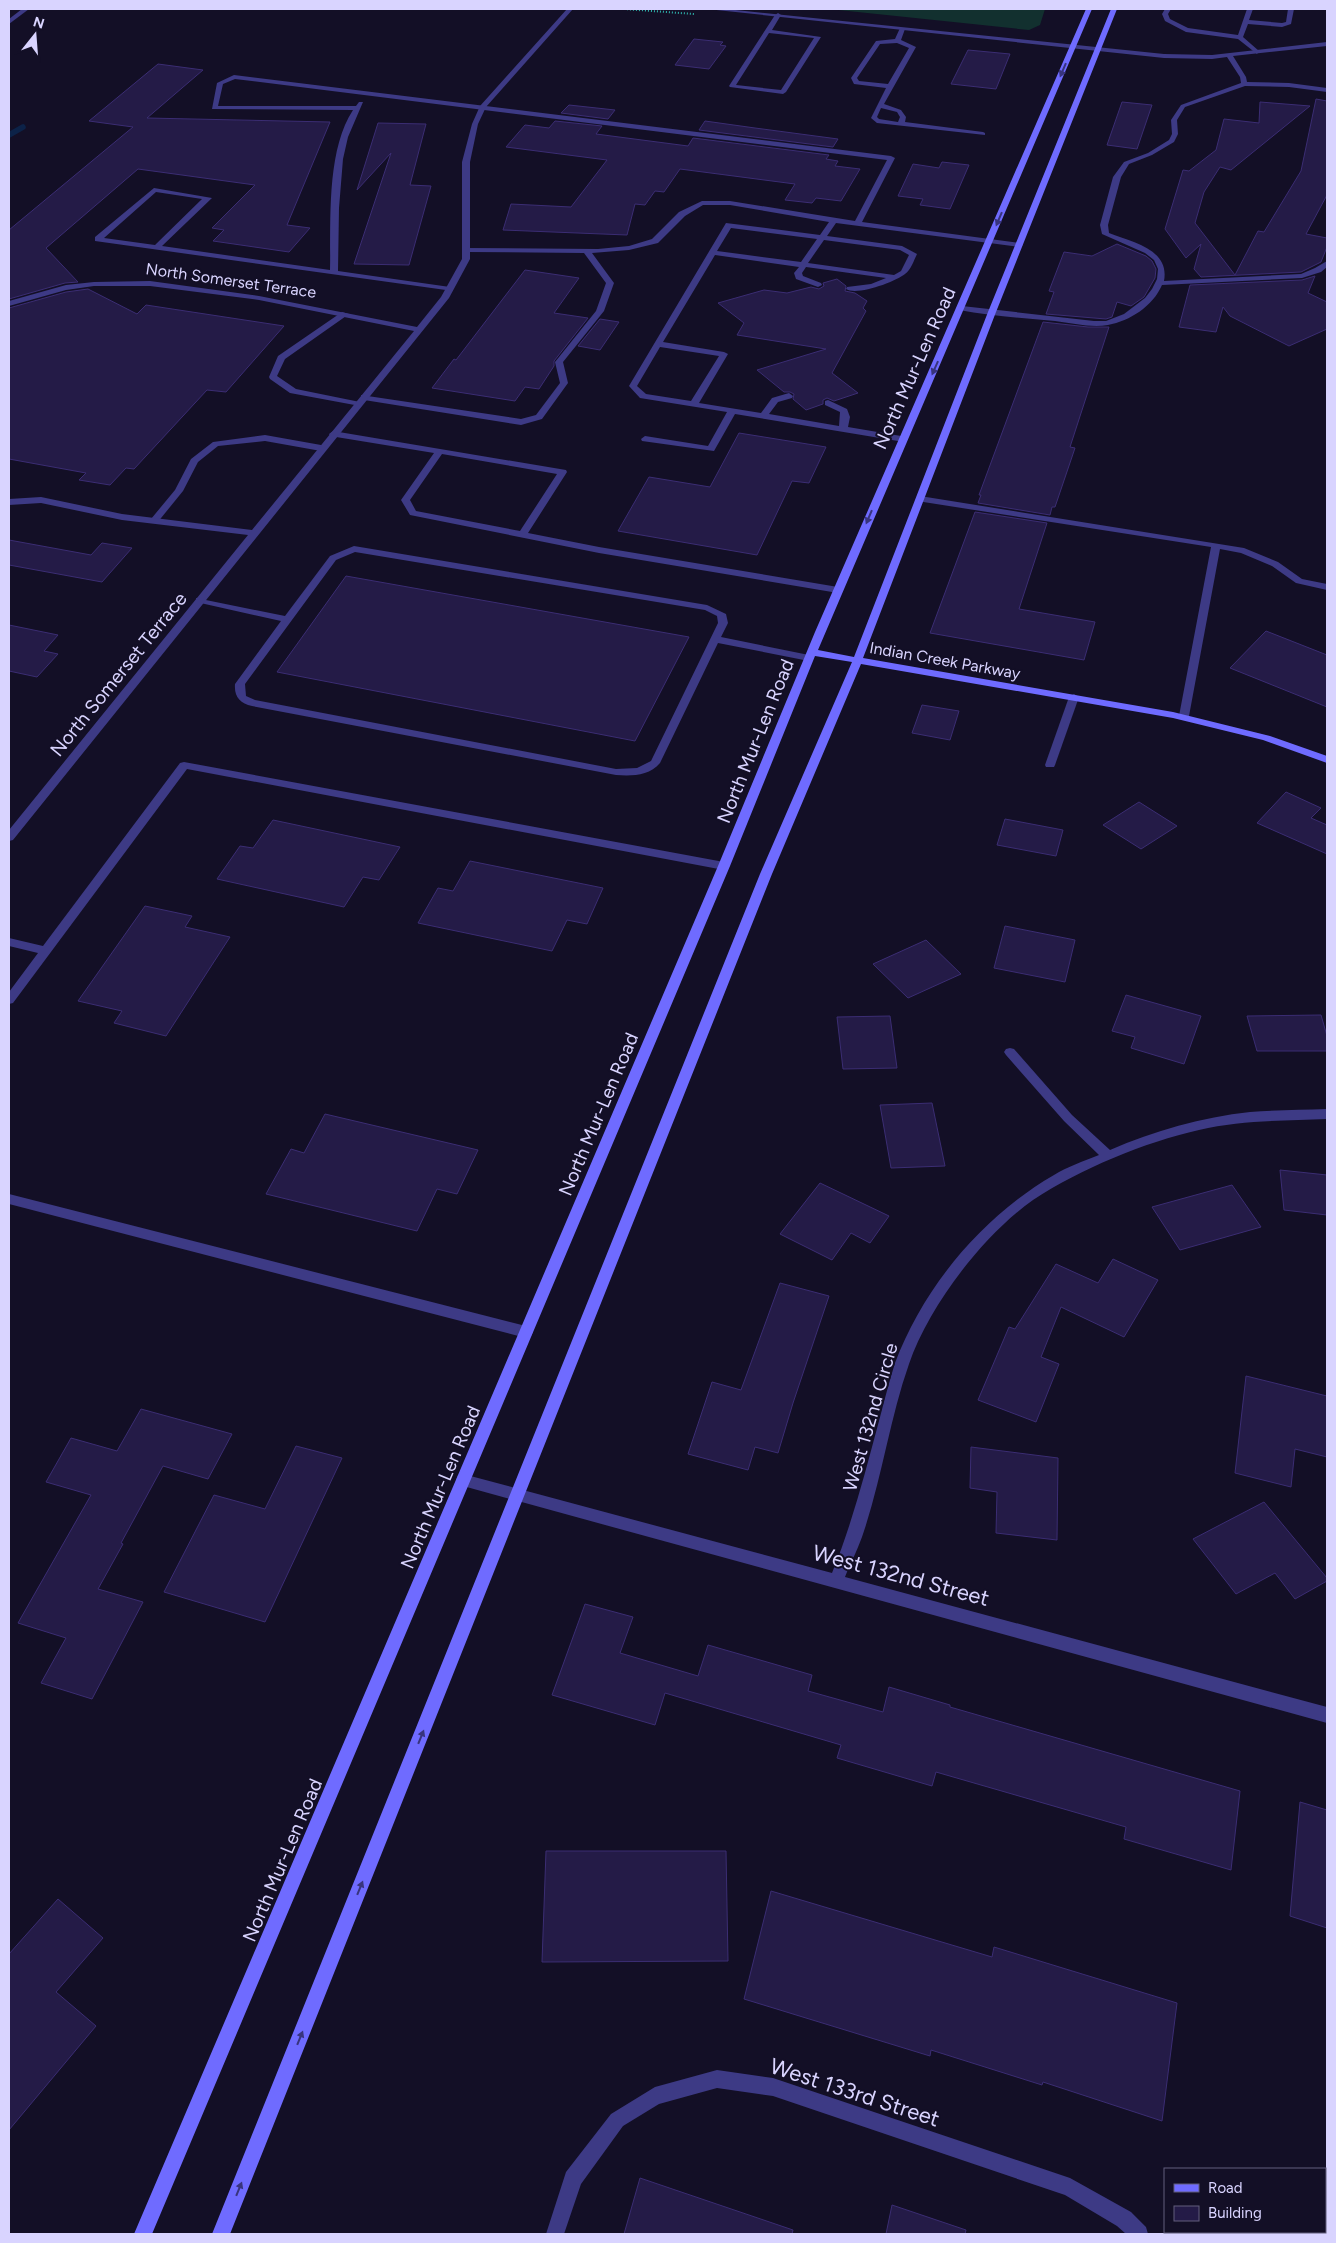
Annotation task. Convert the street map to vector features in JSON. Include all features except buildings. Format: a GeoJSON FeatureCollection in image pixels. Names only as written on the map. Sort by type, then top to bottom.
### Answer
{"type":"FeatureCollection","features":[{"type":"Feature","properties":{"kind":"main road","name":"North Mur-Len Road"},"geometry":{"type":"LineString","coordinates":[[143,2234],[724,866],[810,655],[962,308],[1089,9]]}},
{"type":"Feature","properties":{"kind":"main road"},"geometry":{"type":"LineString","coordinates":[[221,2234],[766,874],[857,660],[992,312],[1114,9]]}},
{"type":"Feature","properties":{"kind":"main road","name":"Indian Creek Parkway"},"geometry":{"type":"LineString","coordinates":[[810,655],[857,660],[1184,716],[1253,733],[1296,747],[1327,760]]}},
{"type":"Feature","properties":{"kind":"street"},"geometry":{"type":"LineString","coordinates":[[9,22],[26,9]]}},
{"type":"Feature","properties":{"kind":"street","name":"North Somerset Terrace"},"geometry":{"type":"LineString","coordinates":[[9,837],[321,448],[419,330],[450,289],[466,259],[466,162],[475,124],[483,106],[570,9]]}},
{"type":"Feature","properties":{"kind":"street"},"geometry":{"type":"LineString","coordinates":[[710,9],[1073,48],[1186,57],[1229,55],[1327,44]]}},
{"type":"Feature","properties":{"kind":"street"},"geometry":{"type":"LineString","coordinates":[[1168,9],[1165,14],[1167,20],[1186,30],[1240,37],[1257,52]]}},
{"type":"Feature","properties":{"kind":"street"},"geometry":{"type":"LineString","coordinates":[[1240,37],[1250,9]]}},
{"type":"Feature","properties":{"kind":"street"},"geometry":{"type":"LineString","coordinates":[[1245,22],[1282,26],[1289,23],[1291,9]]}},
{"type":"Feature","properties":{"kind":"street"},"geometry":{"type":"LineString","coordinates":[[768,31],[818,37],[783,92],[732,86],[757,47],[778,16]]}},
{"type":"Feature","properties":{"kind":"street"},"geometry":{"type":"LineString","coordinates":[[898,41],[902,29]]}},
{"type":"Feature","properties":{"kind":"street"},"geometry":{"type":"LineString","coordinates":[[890,86],[856,83],[854,78],[878,42],[898,41],[913,47],[873,117],[877,121],[983,134]]}},
{"type":"Feature","properties":{"kind":"street"},"geometry":{"type":"LineString","coordinates":[[1229,55],[1243,78],[1244,84]]}},
{"type":"Feature","properties":{"kind":"street"},"geometry":{"type":"LineString","coordinates":[[356,108],[214,108],[220,83],[234,77],[483,106],[891,158],[858,224]]}},
{"type":"Feature","properties":{"kind":"street"},"geometry":{"type":"LineString","coordinates":[[962,308],[1108,323],[1126,318],[1149,298],[1162,283],[1163,271],[1153,254],[1106,234],[1104,225],[1117,177],[1126,163],[1150,154],[1172,141],[1175,134],[1174,120],[1184,106],[1244,84],[1289,85],[1327,90]]}},
{"type":"Feature","properties":{"kind":"street"},"geometry":{"type":"LineString","coordinates":[[334,272],[335,188],[346,134],[356,108],[369,94]]}},
{"type":"Feature","properties":{"kind":"street"},"geometry":{"type":"LineString","coordinates":[[880,105],[899,110],[903,117],[901,124]]}},
{"type":"Feature","properties":{"kind":"street"},"geometry":{"type":"LineString","coordinates":[[157,247],[208,198],[154,190],[98,239],[450,289]]}},
{"type":"Feature","properties":{"kind":"street"},"geometry":{"type":"LineString","coordinates":[[467,250],[586,251],[629,248],[655,241],[682,214],[702,204],[730,203],[858,224],[1019,245]]}},
{"type":"Feature","properties":{"kind":"street"},"geometry":{"type":"LineString","coordinates":[[818,284],[799,277],[798,273],[834,220]]}},
{"type":"Feature","properties":{"kind":"street"},"geometry":{"type":"LineString","coordinates":[[850,289],[873,286],[895,277],[904,272],[913,254],[902,248],[729,225],[633,386],[643,396],[904,439]]}},
{"type":"Feature","properties":{"kind":"street"},"geometry":{"type":"LineString","coordinates":[[364,397],[521,422],[539,417],[564,383],[558,362],[600,311],[610,283],[600,267],[586,251]]}},
{"type":"Feature","properties":{"kind":"street"},"geometry":{"type":"LineString","coordinates":[[712,253],[895,277]]}},
{"type":"Feature","properties":{"kind":"street"},"geometry":{"type":"LineString","coordinates":[[1162,283],[1302,276],[1318,270],[1327,263]]}},
{"type":"Feature","properties":{"kind":"street","name":"North Somerset Terrace"},"geometry":{"type":"LineString","coordinates":[[9,304],[24,298],[74,285],[125,281],[167,283],[310,306],[419,330]]}},
{"type":"Feature","properties":{"kind":"street"},"geometry":{"type":"LineString","coordinates":[[345,314],[281,358],[273,377],[293,391],[357,404]]}},
{"type":"Feature","properties":{"kind":"street"},"geometry":{"type":"LineString","coordinates":[[658,344],[724,354],[694,404]]}},
{"type":"Feature","properties":{"kind":"street"},"geometry":{"type":"LineString","coordinates":[[763,416],[775,400],[789,396]]}},
{"type":"Feature","properties":{"kind":"street"},"geometry":{"type":"LineString","coordinates":[[828,403],[843,408],[846,412],[847,418],[843,428]]}},
{"type":"Feature","properties":{"kind":"street"},"geometry":{"type":"LineString","coordinates":[[645,438],[711,449],[732,411]]}},
{"type":"Feature","properties":{"kind":"street"},"geometry":{"type":"LineString","coordinates":[[333,434],[563,472],[522,535]]}},
{"type":"Feature","properties":{"kind":"street"},"geometry":{"type":"LineString","coordinates":[[154,521],[179,491],[194,461],[216,444],[265,438],[321,448]]}},
{"type":"Feature","properties":{"kind":"street"},"geometry":{"type":"LineString","coordinates":[[440,451],[405,500],[413,513],[599,550],[838,590]]}},
{"type":"Feature","properties":{"kind":"street"},"geometry":{"type":"LineString","coordinates":[[920,499],[1244,551],[1275,564],[1299,581],[1327,587]]}},
{"type":"Feature","properties":{"kind":"street"},"geometry":{"type":"LineString","coordinates":[[9,502],[41,500],[122,517],[254,533]]}},
{"type":"Feature","properties":{"kind":"street"},"geometry":{"type":"LineString","coordinates":[[1184,716],[1216,545]]}},
{"type":"Feature","properties":{"kind":"street"},"geometry":{"type":"LineString","coordinates":[[354,550],[368,550],[707,608],[721,614],[723,623],[655,762],[647,769],[632,774],[261,705],[241,698],[238,693],[240,684],[287,619],[333,558],[354,550]]}},
{"type":"Feature","properties":{"kind":"street"},"geometry":{"type":"LineString","coordinates":[[200,600],[287,619]]}},
{"type":"Feature","properties":{"kind":"street"},"geometry":{"type":"LineString","coordinates":[[715,639],[810,655]]}},
{"type":"Feature","properties":{"kind":"street"},"geometry":{"type":"LineString","coordinates":[[1050,765],[1074,697]]}},
{"type":"Feature","properties":{"kind":"street"},"geometry":{"type":"LineString","coordinates":[[9,1000],[184,766],[724,866]]}},
{"type":"Feature","properties":{"kind":"street"},"geometry":{"type":"LineString","coordinates":[[9,942],[46,951]]}},
{"type":"Feature","properties":{"kind":"street"},"geometry":{"type":"LineString","coordinates":[[1010,1052],[1068,1118],[1108,1156]]}},
{"type":"Feature","properties":{"kind":"street","name":"West 132nd Circle"},"geometry":{"type":"LineString","coordinates":[[836,1581],[856,1532],[902,1364],[916,1331],[936,1297],[958,1266],[995,1226],[1027,1198],[1060,1177],[1148,1138],[1200,1125],[1250,1117],[1327,1114]]}},
{"type":"Feature","properties":{"kind":"street"},"geometry":{"type":"LineString","coordinates":[[9,1199],[526,1332]]}},
{"type":"Feature","properties":{"kind":"street","name":"West 132nd Street"},"geometry":{"type":"LineString","coordinates":[[463,1480],[1327,1715]]}},
{"type":"Feature","properties":{"kind":"street","name":"West 133rd Street"},"geometry":{"type":"LineString","coordinates":[[555,2234],[573,2179],[617,2120],[655,2096],[717,2079],[773,2087],[1070,2187],[1124,2219],[1139,2234]]}},
{"type":"Feature","properties":{"kind":"green space"},"geometry":{"type":"Polygon","coordinates":[[[829,9],[1045,9],[1040,25],[1029,30],[829,9]]]}},
{"type":"Feature","properties":{"kind":"waterway"},"geometry":{"type":"LineString","coordinates":[[9,135],[23,127]]}}]}
